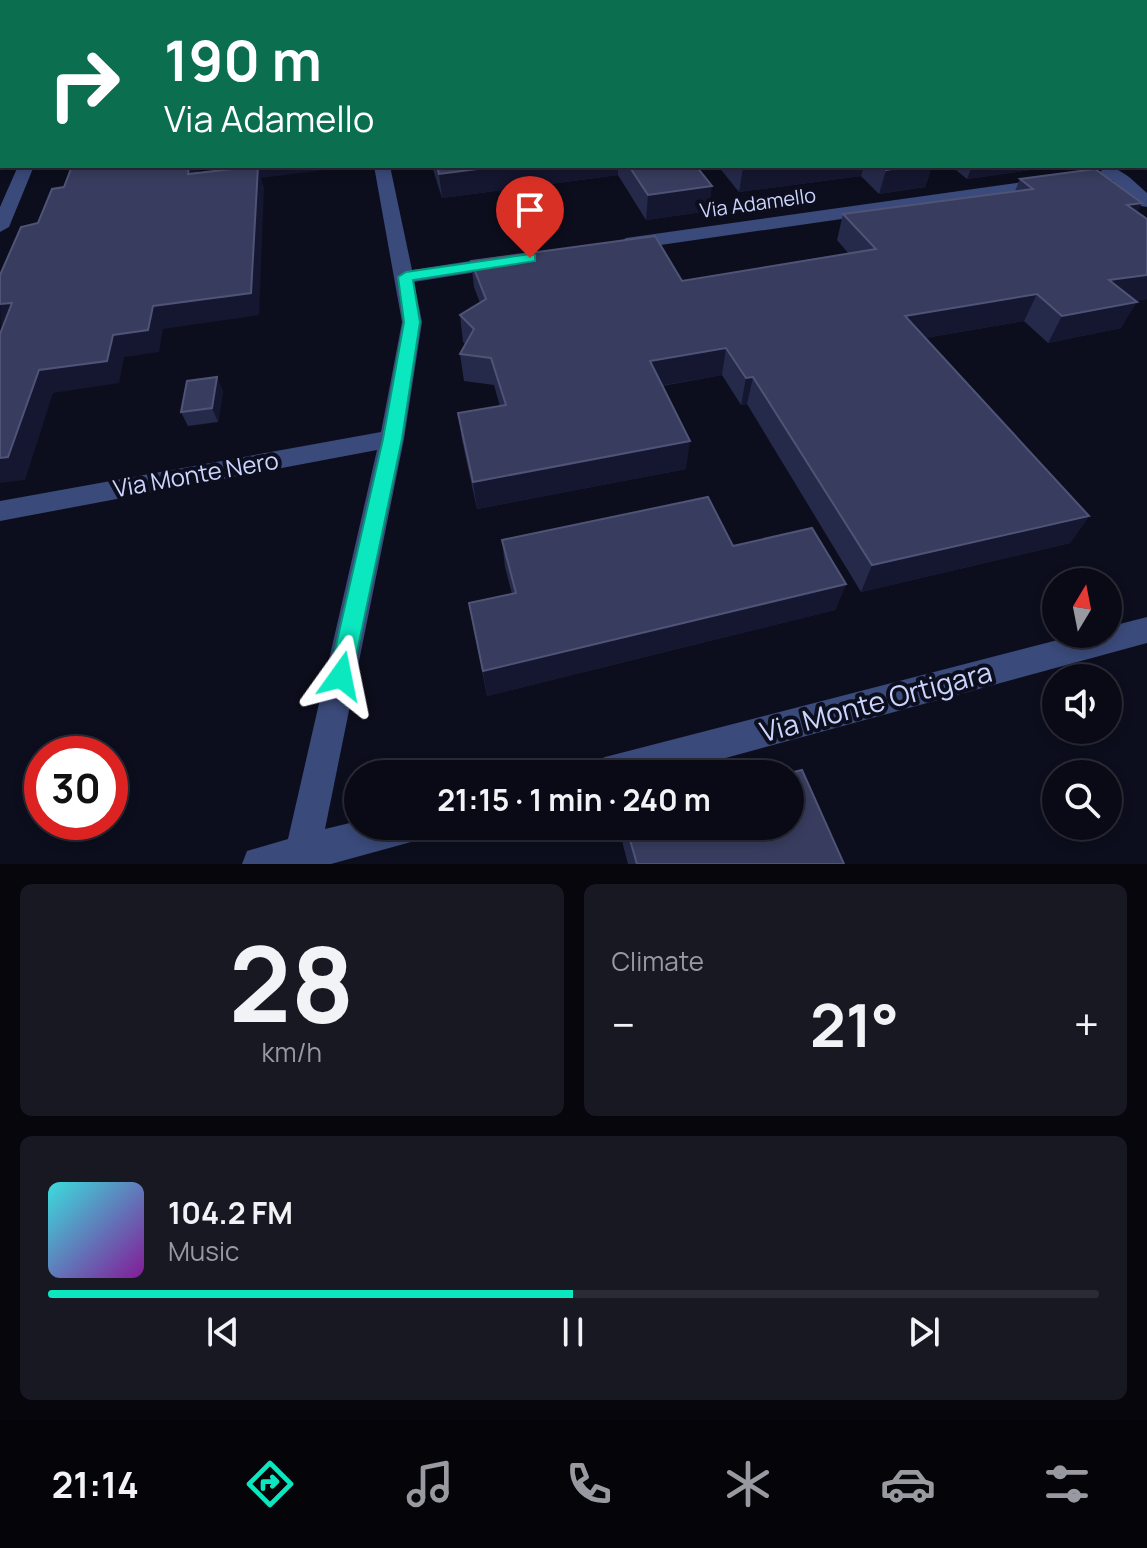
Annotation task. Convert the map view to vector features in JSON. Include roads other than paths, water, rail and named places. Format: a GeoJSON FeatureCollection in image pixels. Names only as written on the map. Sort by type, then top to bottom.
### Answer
{"type":"FeatureCollection","features":[{"type":"Feature","properties":{"kind":"street"},"geometry":{"type":"LineString","coordinates":[[0,227],[25,168]]}},
{"type":"Feature","properties":{"kind":"street"},"geometry":{"type":"LineString","coordinates":[[301,859],[392,439],[412,322],[406,277],[382,168]]}},
{"type":"Feature","properties":{"kind":"street"},"geometry":{"type":"LineString","coordinates":[[1105,173],[1147,202]]}},
{"type":"Feature","properties":{"kind":"street","name":"Via Adamello"},"geometry":{"type":"LineString","coordinates":[[608,247],[1105,173]]}},
{"type":"Feature","properties":{"kind":"street"},"geometry":{"type":"LineString","coordinates":[[406,277],[515,261]]}},
{"type":"Feature","properties":{"kind":"street","name":"Via Monte Nero"},"geometry":{"type":"LineString","coordinates":[[0,511],[392,439]]}},
{"type":"Feature","properties":{"kind":"street","name":"Via Monte Ortigara"},"geometry":{"type":"LineString","coordinates":[[658,760],[1147,630]]}},
{"type":"Feature","properties":{"kind":"street"},"geometry":{"type":"LineString","coordinates":[[260,864],[301,859],[363,840]]}}]}
